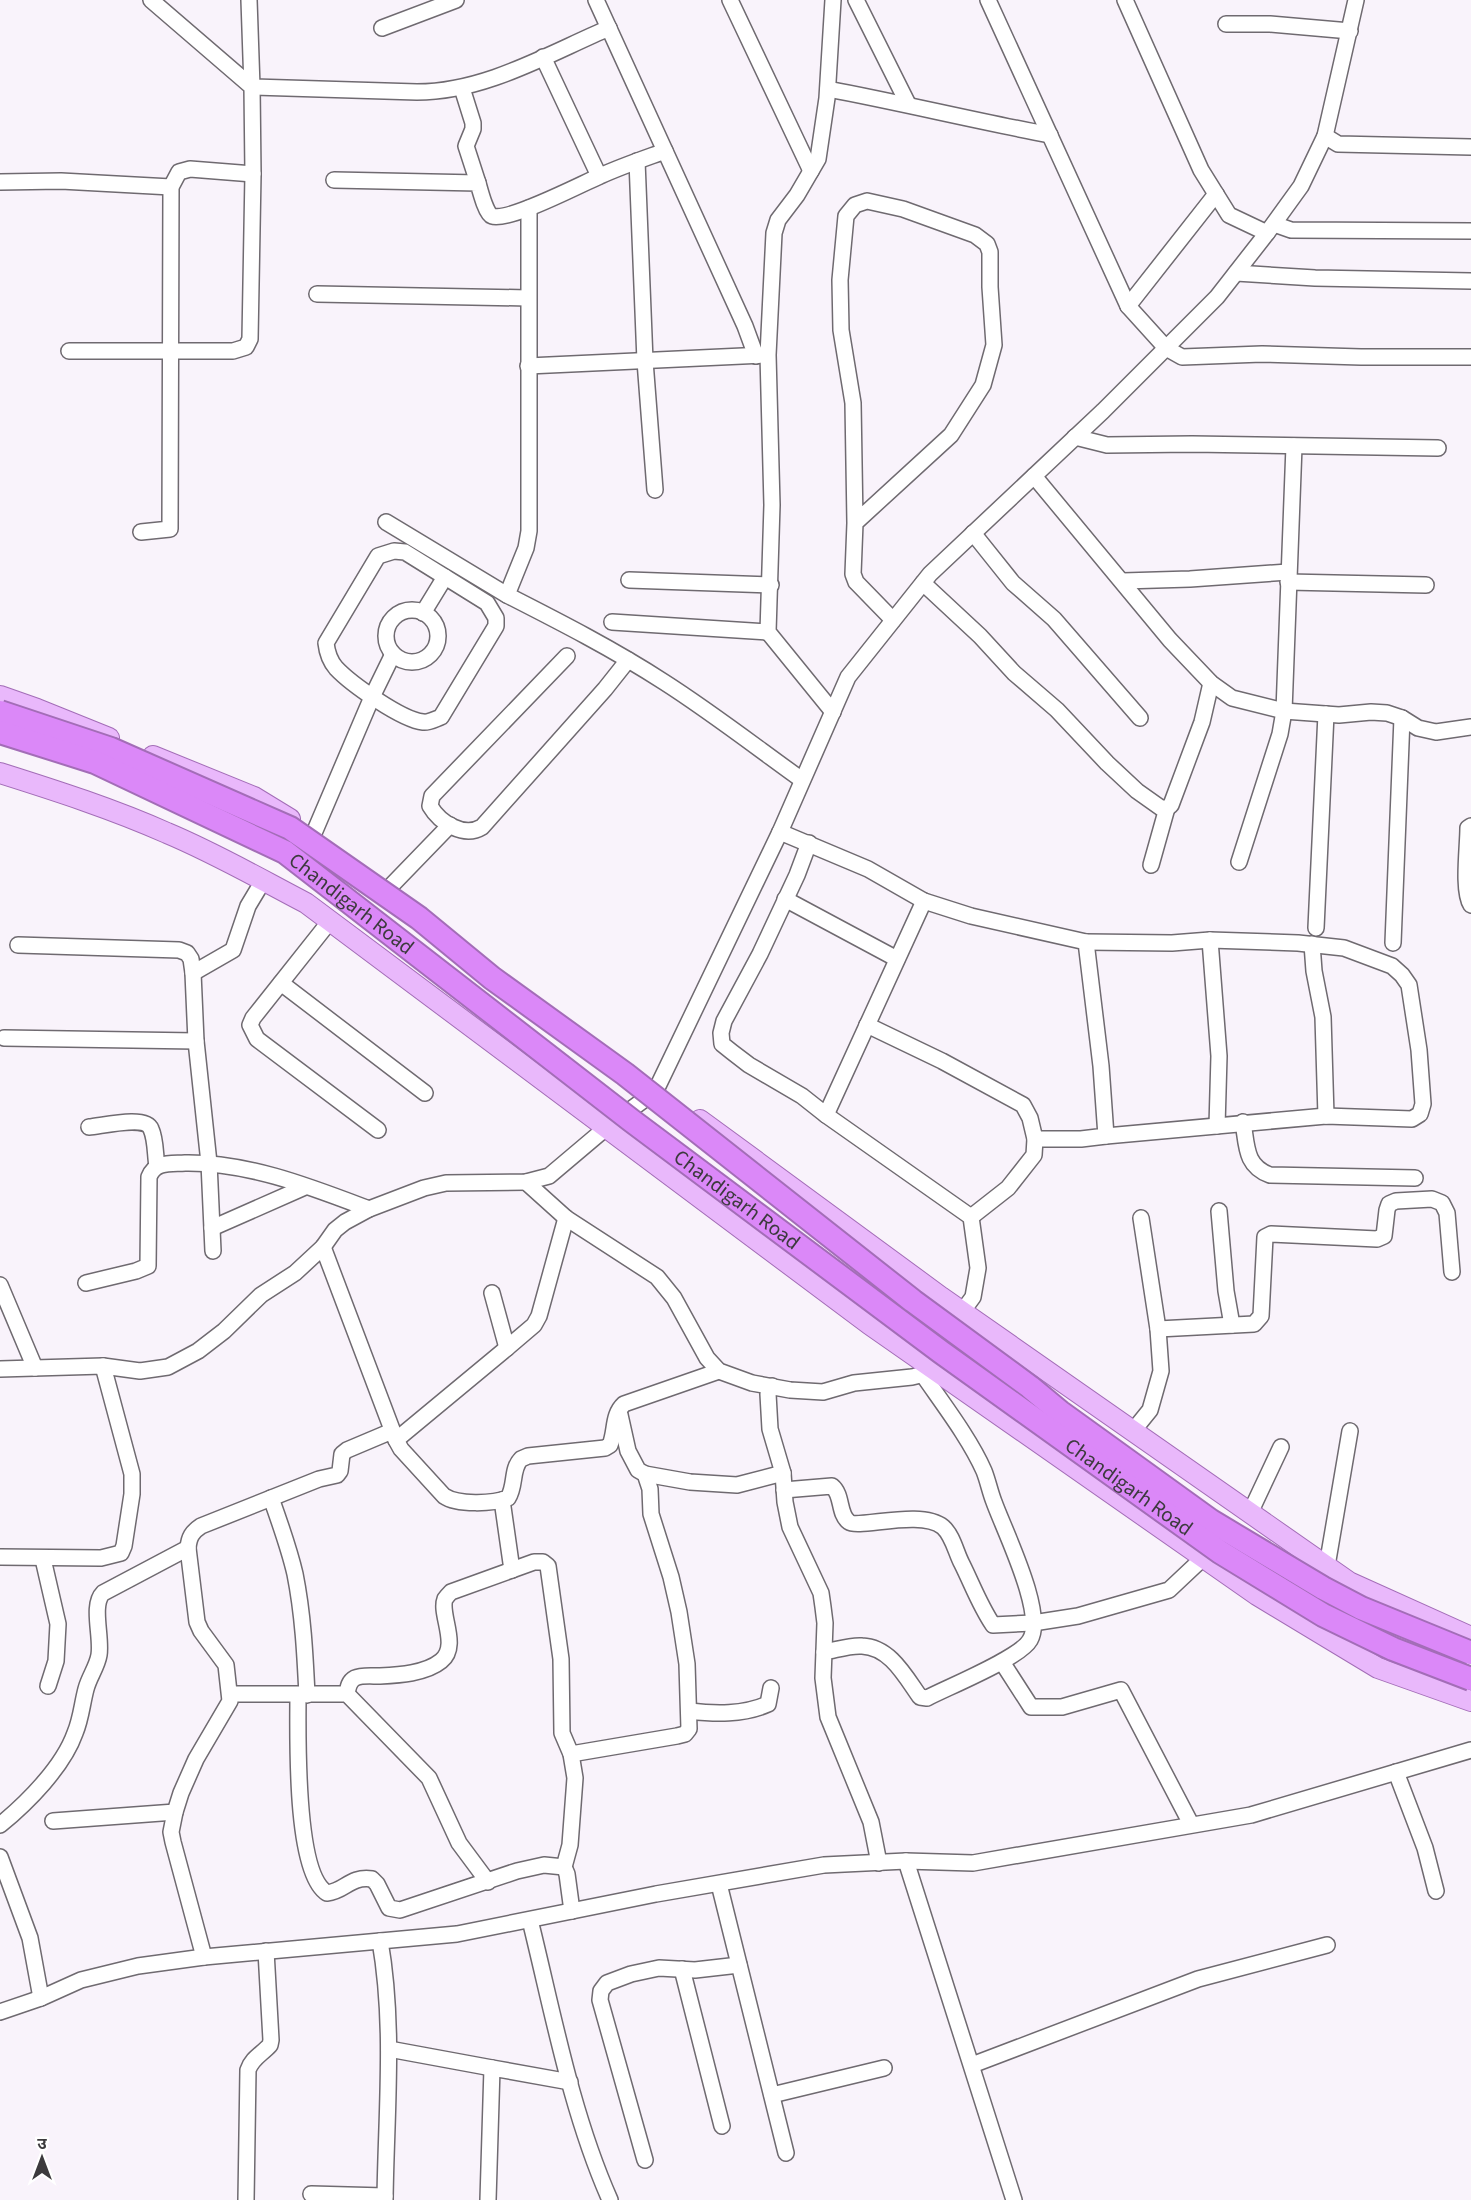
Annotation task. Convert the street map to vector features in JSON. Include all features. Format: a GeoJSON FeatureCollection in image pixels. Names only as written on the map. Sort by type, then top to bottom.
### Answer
{"type":"FeatureCollection","features":[{"type":"Feature","properties":{"kind":"highway"},"geometry":{"type":"LineString","coordinates":[[0,712],[111,749],[290,828],[419,918],[492,978],[625,1074],[912,1301],[1211,1521],[1361,1608],[1471,1653]]}},
{"type":"Feature","properties":{"kind":"highway","name":"Chandigarh Road"},"geometry":{"type":"LineString","coordinates":[[0,732],[95,762],[285,852],[641,1128],[941,1352],[1220,1552],[1323,1615],[1393,1649],[1471,1679]]}},
{"type":"Feature","properties":{"kind":"main road"},"geometry":{"type":"LineString","coordinates":[[0,696],[254,797],[344,852],[657,1088],[962,1312],[1349,1582],[1471,1637]]}},
{"type":"Feature","properties":{"kind":"main road"},"geometry":{"type":"LineString","coordinates":[[0,773],[80,798],[168,833],[230,862],[306,903],[869,1324],[930,1373],[1257,1595],[1378,1668],[1471,1701]]}},
{"type":"Feature","properties":{"kind":"street"},"geometry":{"type":"LineString","coordinates":[[151,0],[252,87],[438,92],[486,81],[609,28]]}},
{"type":"Feature","properties":{"kind":"street"},"geometry":{"type":"LineString","coordinates":[[69,351],[233,351],[241,350],[249,344],[253,174],[249,0]]}},
{"type":"Feature","properties":{"kind":"street"},"geometry":{"type":"LineString","coordinates":[[382,28],[456,0]]}},
{"type":"Feature","properties":{"kind":"street"},"geometry":{"type":"LineString","coordinates":[[596,0],[745,326],[762,356]]}},
{"type":"Feature","properties":{"kind":"street"},"geometry":{"type":"LineString","coordinates":[[730,0],[811,171]]}},
{"type":"Feature","properties":{"kind":"street"},"geometry":{"type":"LineString","coordinates":[[833,0],[828,89],[818,159],[778,220],[774,233],[762,356],[772,505],[768,632],[833,712]]}},
{"type":"Feature","properties":{"kind":"street"},"geometry":{"type":"LineString","coordinates":[[856,0],[908,104]]}},
{"type":"Feature","properties":{"kind":"street"},"geometry":{"type":"LineString","coordinates":[[988,0],[1128,306],[1166,348],[1182,357],[1262,354],[1471,357]]}},
{"type":"Feature","properties":{"kind":"street"},"geometry":{"type":"LineString","coordinates":[[1125,0],[1201,170],[1229,215],[1271,229],[1471,231]]}},
{"type":"Feature","properties":{"kind":"street"},"geometry":{"type":"LineString","coordinates":[[0,1369],[104,1366],[140,1371],[168,1367],[198,1351],[224,1331],[261,1294],[295,1273],[322,1247],[335,1230],[369,1209],[424,1188],[446,1183],[538,1180],[555,1172],[657,1088],[780,832],[848,676],[923,583],[1217,297],[1271,229],[1301,186],[1325,136],[1356,0]]}},
{"type":"Feature","properties":{"kind":"street"},"geometry":{"type":"LineString","coordinates":[[1226,24],[1270,24],[1350,31]]}},
{"type":"Feature","properties":{"kind":"street"},"geometry":{"type":"LineString","coordinates":[[543,57],[599,176]]}},
{"type":"Feature","properties":{"kind":"street"},"geometry":{"type":"LineString","coordinates":[[462,88],[473,123],[466,146],[467,154],[488,213],[492,216],[501,216],[529,208],[599,176],[665,151]]}},
{"type":"Feature","properties":{"kind":"street"},"geometry":{"type":"LineString","coordinates":[[828,89],[1050,135]]}},
{"type":"Feature","properties":{"kind":"street"},"geometry":{"type":"LineString","coordinates":[[1325,136],[1338,144],[1471,147]]}},
{"type":"Feature","properties":{"kind":"street"},"geometry":{"type":"LineString","coordinates":[[637,161],[645,361],[655,490]]}},
{"type":"Feature","properties":{"kind":"street"},"geometry":{"type":"LineString","coordinates":[[141,532],[170,529],[171,187],[179,172],[190,169],[253,174]]}},
{"type":"Feature","properties":{"kind":"street"},"geometry":{"type":"LineString","coordinates":[[334,180],[478,183]]}},
{"type":"Feature","properties":{"kind":"street"},"geometry":{"type":"LineString","coordinates":[[0,182],[61,181],[171,187]]}},
{"type":"Feature","properties":{"kind":"street"},"geometry":{"type":"LineString","coordinates":[[1128,306],[1216,194]]}},
{"type":"Feature","properties":{"kind":"street"},"geometry":{"type":"LineString","coordinates":[[855,523],[951,435],[983,385],[994,345],[990,252],[987,244],[975,235],[903,209],[867,201],[855,205],[846,216],[840,280],[842,330],[853,404],[854,574],[856,582],[893,620]]}},
{"type":"Feature","properties":{"kind":"street"},"geometry":{"type":"LineString","coordinates":[[507,595],[526,548],[529,531],[529,208]]}},
{"type":"Feature","properties":{"kind":"street"},"geometry":{"type":"LineString","coordinates":[[1236,273],[1315,278],[1471,281]]}},
{"type":"Feature","properties":{"kind":"street"},"geometry":{"type":"LineString","coordinates":[[317,294],[528,298]]}},
{"type":"Feature","properties":{"kind":"street"},"geometry":{"type":"LineString","coordinates":[[528,366],[762,356]]}},
{"type":"Feature","properties":{"kind":"street"},"geometry":{"type":"LineString","coordinates":[[1075,437],[1107,445],[1438,448]]}},
{"type":"Feature","properties":{"kind":"street"},"geometry":{"type":"LineString","coordinates":[[1239,862],[1280,734],[1284,711],[1294,446]]}},
{"type":"Feature","properties":{"kind":"street"},"geometry":{"type":"LineString","coordinates":[[1034,476],[1170,640],[1211,683],[1232,698],[1284,711],[1326,714],[1387,713],[1402,718],[1418,728],[1436,732],[1466,729]]}},
{"type":"Feature","properties":{"kind":"street"},"geometry":{"type":"LineString","coordinates":[[386,522],[507,595],[628,660],[700,706],[802,780]]}},
{"type":"Feature","properties":{"kind":"street"},"geometry":{"type":"LineString","coordinates":[[973,533],[1013,583],[1054,620],[1140,718]]}},
{"type":"Feature","properties":{"kind":"street"},"geometry":{"type":"LineString","coordinates":[[394,551],[405,552],[487,603],[496,618],[496,626],[441,717],[425,723],[414,720],[372,697],[336,668],[327,652],[326,643],[378,556],[394,551]]}},
{"type":"Feature","properties":{"kind":"street"},"geometry":{"type":"LineString","coordinates":[[423,614],[445,577]]}},
{"type":"Feature","properties":{"kind":"street"},"geometry":{"type":"LineString","coordinates":[[1123,581],[1288,577],[1426,585]]}},
{"type":"Feature","properties":{"kind":"street"},"geometry":{"type":"LineString","coordinates":[[629,580],[771,585]]}},
{"type":"Feature","properties":{"kind":"street"},"geometry":{"type":"LineString","coordinates":[[923,583],[980,636],[1014,673],[1072,726],[1107,763],[1137,791],[1161,807],[1171,805],[1202,722],[1211,683]]}},
{"type":"Feature","properties":{"kind":"street"},"geometry":{"type":"LineString","coordinates":[[413,610],[423,614],[434,623],[437,639],[431,654],[415,662],[406,661],[393,654],[387,645],[386,636],[391,620],[405,611],[413,610]]}},
{"type":"Feature","properties":{"kind":"street"},"geometry":{"type":"LineString","coordinates":[[612,622],[768,632]]}},
{"type":"Feature","properties":{"kind":"street"},"geometry":{"type":"LineString","coordinates":[[314,834],[372,697],[393,654]]}},
{"type":"Feature","properties":{"kind":"street"},"geometry":{"type":"LineString","coordinates":[[567,656],[432,796],[430,807],[450,825],[468,831],[476,831],[483,827],[628,660]]}},
{"type":"Feature","properties":{"kind":"street"},"geometry":{"type":"LineString","coordinates":[[1316,928],[1326,714]]}},
{"type":"Feature","properties":{"kind":"street"},"geometry":{"type":"LineString","coordinates":[[1393,942],[1402,718]]}},
{"type":"Feature","properties":{"kind":"street"},"geometry":{"type":"LineString","coordinates":[[1151,865],[1167,807]]}},
{"type":"Feature","properties":{"kind":"street"},"geometry":{"type":"LineString","coordinates":[[390,887],[450,825]]}},
{"type":"Feature","properties":{"kind":"street"},"geometry":{"type":"LineString","coordinates":[[1471,826],[1468,828],[1467,889],[1468,901],[1471,905]]}},
{"type":"Feature","properties":{"kind":"street"},"geometry":{"type":"LineString","coordinates":[[780,832],[868,869],[924,901],[971,916],[1086,942],[1273,941],[1344,948],[1392,966],[1409,985],[1419,1050],[1423,1104],[1420,1114],[1412,1119],[1326,1116],[1243,1122],[1082,1139],[1035,1139]]}},
{"type":"Feature","properties":{"kind":"street"},"geometry":{"type":"LineString","coordinates":[[809,843],[797,875],[760,954],[724,1021],[720,1033],[722,1044],[750,1065],[802,1096],[971,1216],[978,1268],[973,1297],[962,1312]]}},
{"type":"Feature","properties":{"kind":"street"},"geometry":{"type":"LineString","coordinates":[[193,973],[233,950],[248,906],[263,881]]}},
{"type":"Feature","properties":{"kind":"street"},"geometry":{"type":"LineString","coordinates":[[785,899],[897,959]]}},
{"type":"Feature","properties":{"kind":"street"},"geometry":{"type":"LineString","coordinates":[[826,1115],[924,901]]}},
{"type":"Feature","properties":{"kind":"street"},"geometry":{"type":"LineString","coordinates":[[330,921],[250,1024],[257,1039],[378,1130]]}},
{"type":"Feature","properties":{"kind":"street"},"geometry":{"type":"LineString","coordinates":[[1210,940],[1219,1056],[1217,1126]]}},
{"type":"Feature","properties":{"kind":"street"},"geometry":{"type":"LineString","coordinates":[[1086,942],[1101,1066],[1106,1136]]}},
{"type":"Feature","properties":{"kind":"street"},"geometry":{"type":"LineString","coordinates":[[1312,944],[1314,971],[1323,1017],[1326,1116]]}},
{"type":"Feature","properties":{"kind":"street"},"geometry":{"type":"LineString","coordinates":[[18,945],[179,950],[187,953],[191,959],[213,1251]]}},
{"type":"Feature","properties":{"kind":"street"},"geometry":{"type":"LineString","coordinates":[[281,983],[424,1093]]}},
{"type":"Feature","properties":{"kind":"street"},"geometry":{"type":"LineString","coordinates":[[867,1025],[942,1061],[1023,1105],[1030,1118],[1035,1139],[1034,1155],[1008,1188],[971,1216]]}},
{"type":"Feature","properties":{"kind":"street"},"geometry":{"type":"LineString","coordinates":[[4,1038],[196,1041]]}},
{"type":"Feature","properties":{"kind":"street"},"geometry":{"type":"LineString","coordinates":[[89,1127],[143,1121],[152,1130],[157,1166]]}},
{"type":"Feature","properties":{"kind":"street"},"geometry":{"type":"LineString","coordinates":[[1243,1122],[1251,1162],[1258,1171],[1270,1175],[1415,1178]]}},
{"type":"Feature","properties":{"kind":"street"},"geometry":{"type":"LineString","coordinates":[[86,1283],[148,1266],[148,1183],[151,1171],[163,1164],[208,1163],[243,1168],[319,1190],[369,1209]]}},
{"type":"Feature","properties":{"kind":"street"},"geometry":{"type":"LineString","coordinates":[[526,1182],[566,1218],[657,1277],[674,1298],[707,1358],[719,1371],[752,1383],[790,1390],[823,1392],[874,1380],[892,1380],[930,1373],[983,1470],[1030,1596],[1032,1639],[1002,1662],[927,1698],[920,1697],[898,1666],[880,1649],[861,1645],[824,1652]]}},
{"type":"Feature","properties":{"kind":"street"},"geometry":{"type":"LineString","coordinates":[[212,1228],[305,1187]]}},
{"type":"Feature","properties":{"kind":"street"},"geometry":{"type":"LineString","coordinates":[[1158,1329],[1254,1324],[1261,1316],[1264,1237],[1271,1234],[1377,1239],[1384,1236],[1387,1210],[1389,1204],[1395,1201],[1432,1199],[1442,1203],[1446,1213],[1452,1272]]}},
{"type":"Feature","properties":{"kind":"street"},"geometry":{"type":"LineString","coordinates":[[1219,1210],[1226,1291],[1232,1324]]}},
{"type":"Feature","properties":{"kind":"street"},"geometry":{"type":"LineString","coordinates":[[204,1957],[171,1832],[181,1793],[196,1759],[226,1709],[230,1694],[226,1665],[197,1622],[188,1548],[189,1538],[193,1531],[201,1526],[319,1479],[337,1475],[340,1471],[342,1454],[347,1450],[394,1435],[507,1348],[534,1325],[539,1316],[566,1218]]}},
{"type":"Feature","properties":{"kind":"street"},"geometry":{"type":"LineString","coordinates":[[1133,1431],[1150,1410],[1161,1371],[1158,1329],[1141,1218]]}},
{"type":"Feature","properties":{"kind":"street"},"geometry":{"type":"LineString","coordinates":[[322,1247],[394,1435],[407,1456],[450,1500],[508,1498],[513,1491],[515,1468],[521,1459],[605,1448],[610,1445],[619,1409],[630,1402],[719,1371]]}},
{"type":"Feature","properties":{"kind":"street"},"geometry":{"type":"LineString","coordinates":[[0,1285],[35,1368]]}},
{"type":"Feature","properties":{"kind":"street"},"geometry":{"type":"LineString","coordinates":[[492,1293],[507,1348]]}},
{"type":"Feature","properties":{"kind":"street"},"geometry":{"type":"LineString","coordinates":[[104,1366],[132,1474],[132,1494],[121,1553],[131,1578]]}},
{"type":"Feature","properties":{"kind":"street"},"geometry":{"type":"LineString","coordinates":[[772,1386],[768,1394],[770,1429],[783,1473],[790,1527],[821,1593],[825,1623],[823,1678],[828,1718],[871,1822],[879,1863]]}},
{"type":"Feature","properties":{"kind":"street"},"geometry":{"type":"LineString","coordinates":[[619,1409],[628,1451],[638,1470],[645,1474],[690,1482],[737,1485],[783,1473]]}},
{"type":"Feature","properties":{"kind":"street"},"geometry":{"type":"LineString","coordinates":[[1327,1566],[1350,1431]]}},
{"type":"Feature","properties":{"kind":"street"},"geometry":{"type":"LineString","coordinates":[[1250,1513],[1281,1448]]}},
{"type":"Feature","properties":{"kind":"street"},"geometry":{"type":"LineString","coordinates":[[571,1754],[685,1734],[689,1729],[687,1664],[679,1612],[671,1577],[651,1514],[650,1489],[645,1474]]}},
{"type":"Feature","properties":{"kind":"street"},"geometry":{"type":"LineString","coordinates":[[784,1490],[832,1486],[838,1490],[847,1521],[855,1524],[902,1519],[928,1522],[943,1527],[952,1540],[976,1596],[993,1625],[1033,1623],[1078,1616],[1169,1590],[1203,1558]]}},
{"type":"Feature","properties":{"kind":"street"},"geometry":{"type":"LineString","coordinates":[[271,1498],[295,1573],[304,1632],[303,1827],[309,1859],[320,1889],[332,1893],[356,1878],[372,1879],[377,1884],[388,1908],[400,1910],[529,1868],[555,1865],[564,1867]]}},
{"type":"Feature","properties":{"kind":"street"},"geometry":{"type":"LineString","coordinates":[[502,1500],[512,1570]]}},
{"type":"Feature","properties":{"kind":"street"},"geometry":{"type":"LineString","coordinates":[[0,1825],[17,1811],[70,1746],[82,1710],[86,1688],[99,1656],[100,1628],[96,1604],[98,1597],[188,1548]]}},
{"type":"Feature","properties":{"kind":"street"},"geometry":{"type":"LineString","coordinates":[[0,1557],[101,1558],[121,1553]]}},
{"type":"Feature","properties":{"kind":"street"},"geometry":{"type":"LineString","coordinates":[[43,1559],[58,1624],[57,1653],[48,1686]]}},
{"type":"Feature","properties":{"kind":"street"},"geometry":{"type":"LineString","coordinates":[[347,1694],[349,1683],[353,1678],[401,1675],[440,1661],[447,1653],[448,1626],[444,1607],[445,1600],[451,1592],[534,1562],[543,1562],[548,1566],[561,1659],[562,1733],[571,1754],[575,1790],[570,1845],[564,1867],[572,1911]]}},
{"type":"Feature","properties":{"kind":"street"},"geometry":{"type":"LineString","coordinates":[[1002,1662],[1031,1707],[1062,1707],[1121,1690],[1191,1824]]}},
{"type":"Feature","properties":{"kind":"street"},"geometry":{"type":"LineString","coordinates":[[689,1711],[709,1713],[750,1711],[768,1704],[771,1688]]}},
{"type":"Feature","properties":{"kind":"street"},"geometry":{"type":"LineString","coordinates":[[230,1694],[347,1694],[429,1778],[455,1837],[488,1882]]}},
{"type":"Feature","properties":{"kind":"street"},"geometry":{"type":"LineString","coordinates":[[0,2012],[41,1998],[86,1978],[138,1966],[204,1957],[457,1934],[824,1865],[906,1861],[973,1863],[1251,1815],[1471,1750]]}},
{"type":"Feature","properties":{"kind":"street"},"geometry":{"type":"LineString","coordinates":[[1396,1772],[1425,1848],[1436,1891]]}},
{"type":"Feature","properties":{"kind":"street"},"geometry":{"type":"LineString","coordinates":[[53,1821],[175,1812]]}},
{"type":"Feature","properties":{"kind":"street"},"geometry":{"type":"LineString","coordinates":[[0,1857],[30,1938],[41,1998]]}},
{"type":"Feature","properties":{"kind":"street"},"geometry":{"type":"LineString","coordinates":[[906,1861],[1014,2200]]}},
{"type":"Feature","properties":{"kind":"street"},"geometry":{"type":"LineString","coordinates":[[719,1884],[786,2153]]}},
{"type":"Feature","properties":{"kind":"street"},"geometry":{"type":"LineString","coordinates":[[530,1920],[570,2082],[591,2151],[610,2200]]}},
{"type":"Feature","properties":{"kind":"street"},"geometry":{"type":"LineString","coordinates":[[311,2194],[385,2198],[388,2000],[380,1941]]}},
{"type":"Feature","properties":{"kind":"street"},"geometry":{"type":"LineString","coordinates":[[972,2066],[1198,1979],[1327,1945]]}},
{"type":"Feature","properties":{"kind":"street"},"geometry":{"type":"LineString","coordinates":[[246,2200],[248,2070],[250,2063],[270,2045],[271,2040],[266,1951]]}},
{"type":"Feature","properties":{"kind":"street"},"geometry":{"type":"LineString","coordinates":[[645,2160],[600,2000],[601,1991],[606,1983],[631,1974],[659,1968],[695,1970],[739,1965]]}},
{"type":"Feature","properties":{"kind":"street"},"geometry":{"type":"LineString","coordinates":[[682,1969],[722,2126]]}},
{"type":"Feature","properties":{"kind":"street"},"geometry":{"type":"LineString","coordinates":[[388,2049],[570,2082]]}},
{"type":"Feature","properties":{"kind":"street"},"geometry":{"type":"LineString","coordinates":[[488,2200],[492,2068]]}},
{"type":"Feature","properties":{"kind":"street"},"geometry":{"type":"LineString","coordinates":[[772,2095],[884,2068]]}}]}
